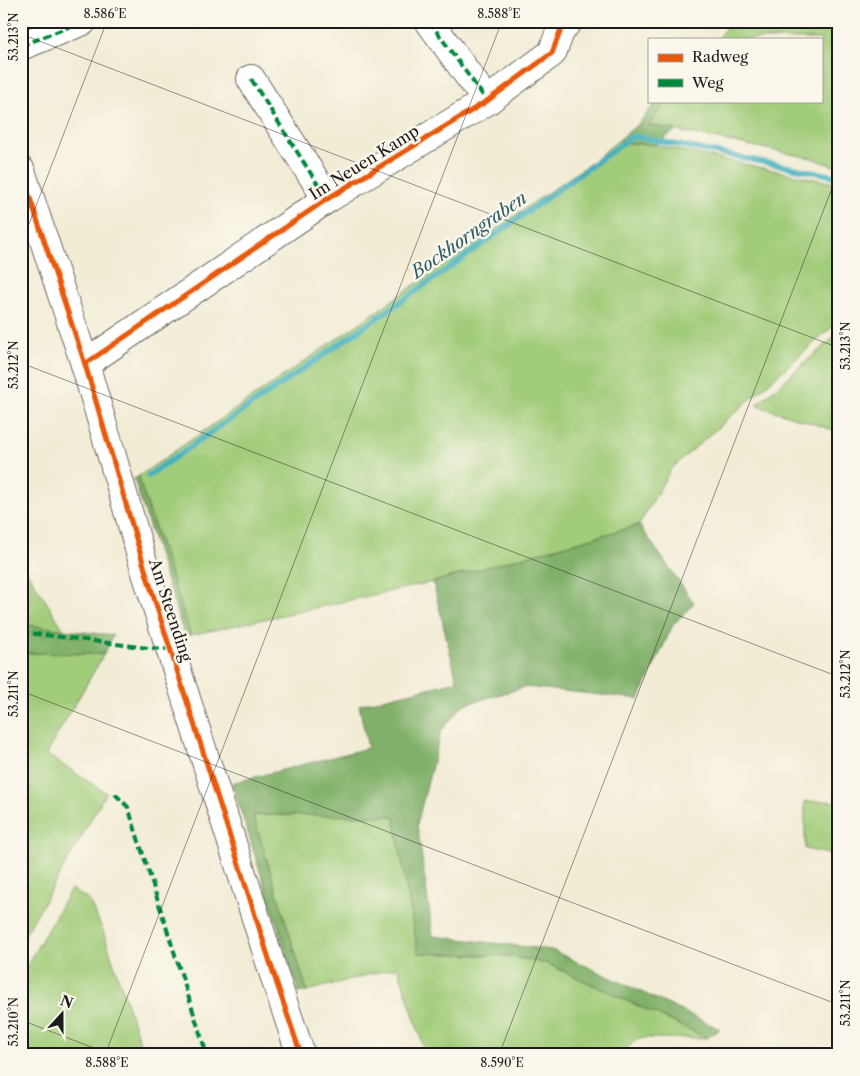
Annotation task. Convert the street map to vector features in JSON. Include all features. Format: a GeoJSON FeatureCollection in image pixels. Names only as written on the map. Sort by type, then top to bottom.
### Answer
{"type":"FeatureCollection","features":[{"type":"Feature","properties":{"kind":"street"},"geometry":{"type":"LineString","coordinates":[[21,46],[83,21]]}},
{"type":"Feature","properties":{"kind":"street"},"geometry":{"type":"LineString","coordinates":[[429,21],[487,101]]}},
{"type":"Feature","properties":{"kind":"street","name":"Im Neuen Kamp"},"geometry":{"type":"LineString","coordinates":[[85,364],[327,199],[487,101],[552,53],[560,32],[568,21]]}},
{"type":"Feature","properties":{"kind":"street","name":"Im Neuen Kamp"},"geometry":{"type":"LineString","coordinates":[[251,79],[327,199]]}},
{"type":"Feature","properties":{"kind":"street","name":"Am Steending"},"geometry":{"type":"LineString","coordinates":[[21,171],[85,364],[146,576],[301,1055]]}},
{"type":"Feature","properties":{"kind":"green space"},"geometry":{"type":"Polygon","coordinates":[[[731,21],[839,21],[839,168],[811,158],[649,125],[666,102],[822,102],[822,38],[718,38],[731,21]]]}},
{"type":"Feature","properties":{"kind":"green space"},"geometry":{"type":"Polygon","coordinates":[[[656,102],[666,102],[649,125],[676,130],[655,145],[628,143],[619,140],[639,123],[656,102]]]}},
{"type":"Feature","properties":{"kind":"green space"},"geometry":{"type":"Polygon","coordinates":[[[619,140],[628,143],[655,145],[839,184],[839,321],[671,469],[639,525],[433,582],[191,635],[139,476],[592,162],[619,140]]]}},
{"type":"Feature","properties":{"kind":"green space"},"geometry":{"type":"Polygon","coordinates":[[[839,333],[839,432],[756,405],[839,333]]]}},
{"type":"Feature","properties":{"kind":"green space"},"geometry":{"type":"Polygon","coordinates":[[[139,476],[191,635],[185,637],[134,479],[139,476]]]}},
{"type":"Feature","properties":{"kind":"green space"},"geometry":{"type":"Polygon","coordinates":[[[639,525],[694,603],[673,625],[639,699],[525,687],[463,705],[441,731],[417,824],[433,936],[552,950],[720,1029],[707,1038],[548,964],[508,956],[418,953],[394,816],[253,815],[307,991],[299,993],[232,783],[368,748],[359,705],[457,681],[433,582],[639,525]]]}},
{"type":"Feature","properties":{"kind":"green space"},"geometry":{"type":"Polygon","coordinates":[[[21,562],[64,630],[21,624],[21,562]]]}},
{"type":"Feature","properties":{"kind":"green space"},"geometry":{"type":"Polygon","coordinates":[[[21,624],[113,635],[104,654],[21,653],[21,624]]]}},
{"type":"Feature","properties":{"kind":"green space"},"geometry":{"type":"Polygon","coordinates":[[[21,653],[104,654],[46,754],[106,793],[21,942],[21,653]]]}},
{"type":"Feature","properties":{"kind":"green space"},"geometry":{"type":"Polygon","coordinates":[[[805,802],[839,802],[839,856],[805,849],[805,802]]]}},
{"type":"Feature","properties":{"kind":"green space"},"geometry":{"type":"Polygon","coordinates":[[[253,815],[394,816],[418,953],[508,956],[548,964],[707,1038],[638,1038],[620,1055],[426,1055],[398,967],[307,991],[253,815]]]}},
{"type":"Feature","properties":{"kind":"green space"},"geometry":{"type":"Polygon","coordinates":[[[71,889],[89,900],[103,931],[144,1055],[21,1055],[21,975],[71,889]]]}},
{"type":"Feature","properties":{"kind":"waterway","name":"Bockhorngraben"},"geometry":{"type":"LineString","coordinates":[[148,476],[442,273],[633,136],[839,177]]}},
{"type":"Feature","properties":{"kind":"marked path"},"geometry":{"type":"LineString","coordinates":[[21,46],[83,21]]}},
{"type":"Feature","properties":{"kind":"marked path"},"geometry":{"type":"LineString","coordinates":[[429,21],[487,101]]}},
{"type":"Feature","properties":{"kind":"marked path"},"geometry":{"type":"LineString","coordinates":[[251,79],[327,199]]}},
{"type":"Feature","properties":{"kind":"marked path"},"geometry":{"type":"LineString","coordinates":[[21,632],[170,649]]}},
{"type":"Feature","properties":{"kind":"marked path"},"geometry":{"type":"LineString","coordinates":[[115,794],[128,807],[207,1055]]}},
{"type":"Feature","properties":{"kind":"cycle path"},"geometry":{"type":"LineString","coordinates":[[85,364],[327,199],[487,101],[552,53],[560,32],[568,21]]}},
{"type":"Feature","properties":{"kind":"cycle path"},"geometry":{"type":"LineString","coordinates":[[21,171],[85,364],[147,576],[301,1055]]}}]}
